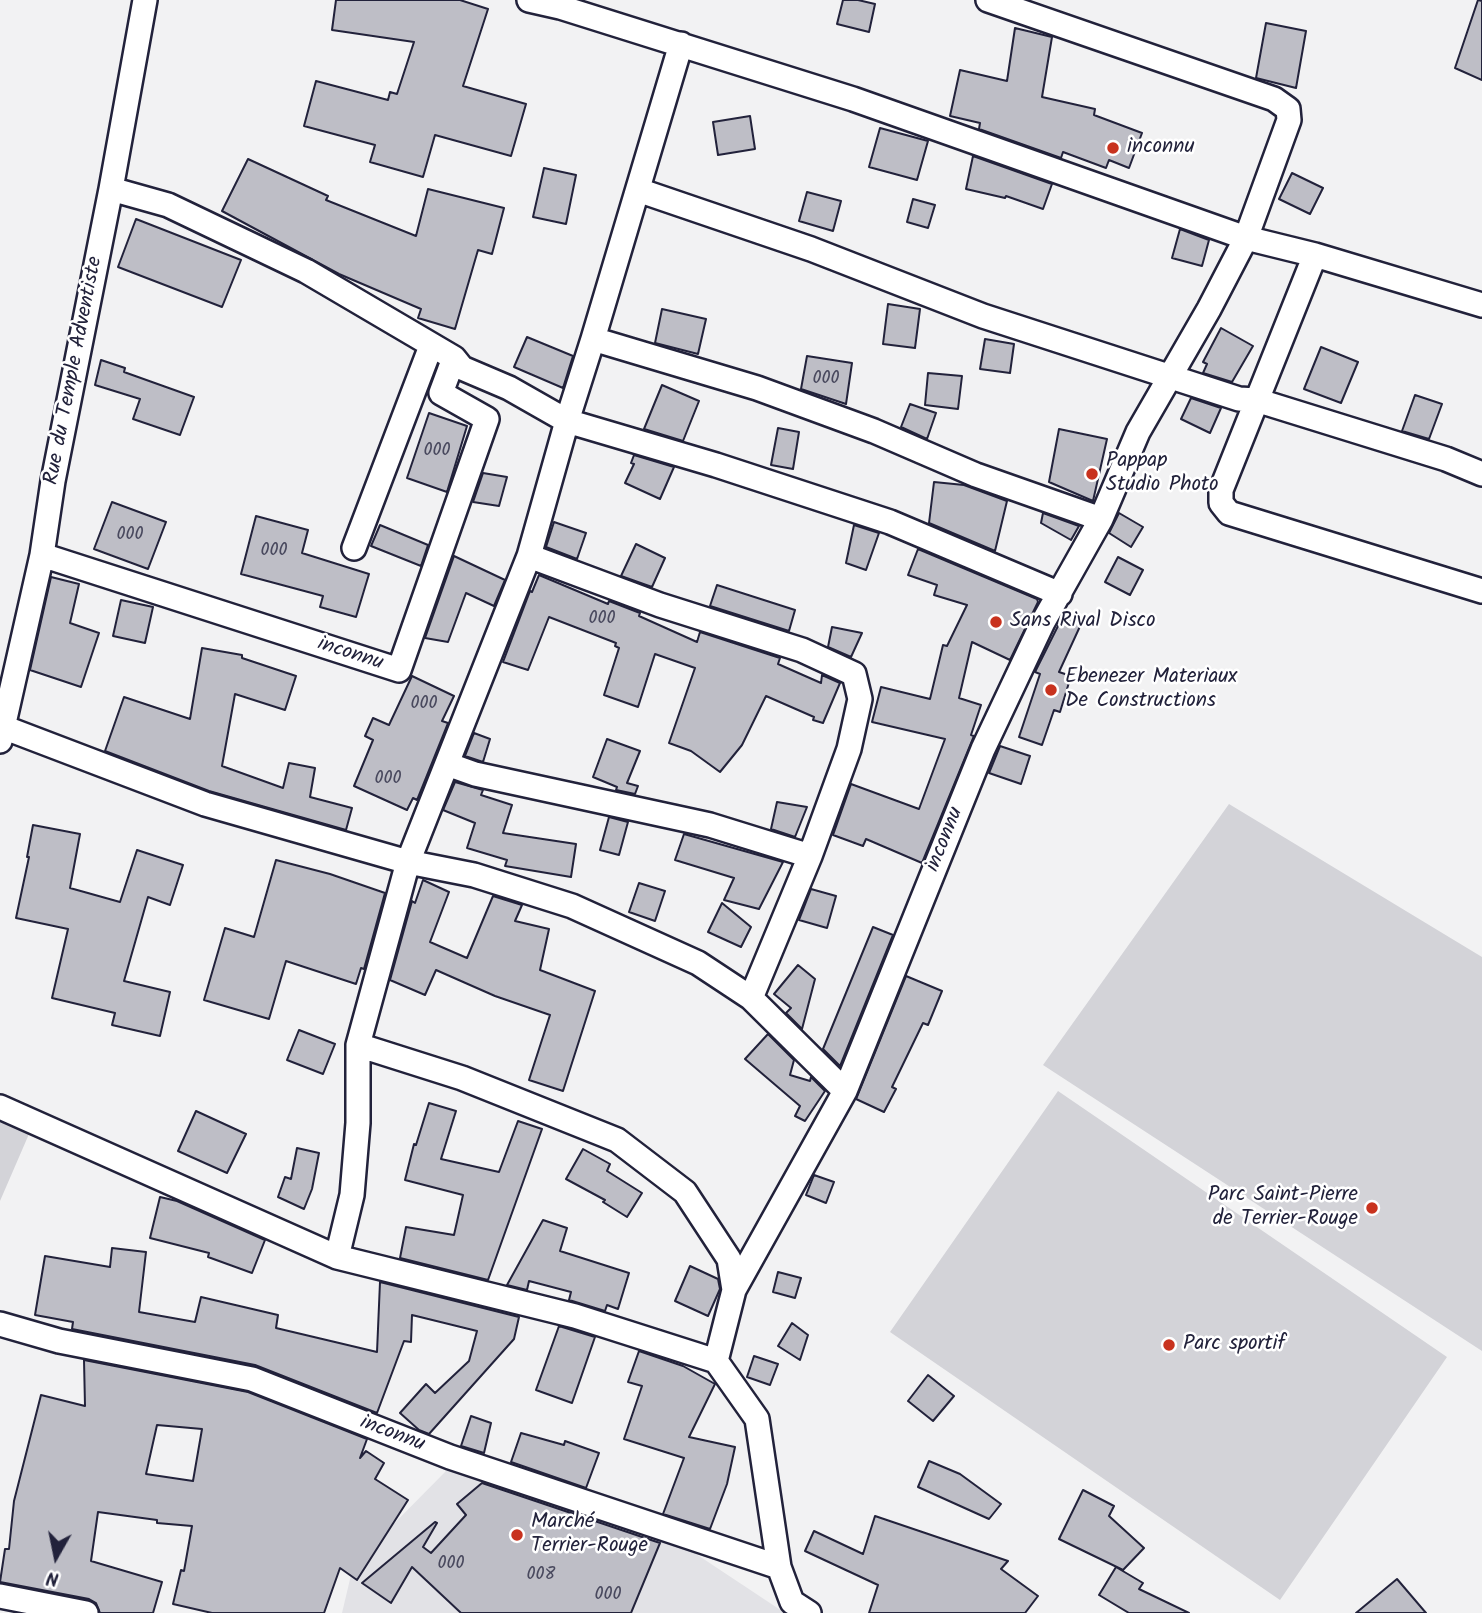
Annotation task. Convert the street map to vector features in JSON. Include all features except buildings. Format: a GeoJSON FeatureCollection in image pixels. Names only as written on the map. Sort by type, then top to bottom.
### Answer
{"type":"FeatureCollection","features":[{"type":"Feature","properties":{"kind":"street","name":"Rue du Temple Adventiste"},"geometry":{"type":"LineString","coordinates":[[1,734],[42,555],[53,481],[111,189],[145,0]]}},
{"type":"Feature","properties":{"kind":"street"},"geometry":{"type":"LineString","coordinates":[[528,0],[560,7],[853,99],[1246,238],[1482,305]]}},
{"type":"Feature","properties":{"kind":"street","name":"inconnu"},"geometry":{"type":"LineString","coordinates":[[716,1362],[734,1290],[845,1091],[983,749],[1043,622],[1101,519],[1138,432],[1246,238],[1289,120],[1287,109],[1274,99],[988,0]]}},
{"type":"Feature","properties":{"kind":"street"},"geometry":{"type":"LineString","coordinates":[[337,1257],[352,1195],[358,1122],[358,1045],[408,862],[529,556],[566,421],[681,44]]}},
{"type":"Feature","properties":{"kind":"street"},"geometry":{"type":"LineString","coordinates":[[111,189],[168,205],[306,271],[454,358],[462,369],[509,388],[566,421],[716,465],[890,522],[1060,594]]}},
{"type":"Feature","properties":{"kind":"street"},"geometry":{"type":"LineString","coordinates":[[638,190],[811,249],[983,316],[1170,378],[1238,399],[1256,400],[1446,459],[1482,474]]}},
{"type":"Feature","properties":{"kind":"street"},"geometry":{"type":"LineString","coordinates":[[1315,256],[1221,490],[1221,503],[1229,513],[1482,591]]}},
{"type":"Feature","properties":{"kind":"street"},"geometry":{"type":"LineString","coordinates":[[593,339],[757,388],[874,430],[976,475],[1101,519]]}},
{"type":"Feature","properties":{"kind":"street"},"geometry":{"type":"LineString","coordinates":[[354,548],[431,346]]}},
{"type":"Feature","properties":{"kind":"street","name":"inconnu"},"geometry":{"type":"LineString","coordinates":[[42,555],[398,670],[487,419],[441,393],[454,358]]}},
{"type":"Feature","properties":{"kind":"street"},"geometry":{"type":"LineString","coordinates":[[529,556],[660,605],[802,650],[854,674],[860,699],[849,748],[810,856],[751,998]]}},
{"type":"Feature","properties":{"kind":"street"},"geometry":{"type":"LineString","coordinates":[[1,734],[205,804],[408,862],[474,875],[572,906],[698,963],[751,998],[845,1091]]}},
{"type":"Feature","properties":{"kind":"street"},"geometry":{"type":"LineString","coordinates":[[447,764],[475,774],[710,825],[810,856]]}},
{"type":"Feature","properties":{"kind":"street","name":"inconnu"},"geometry":{"type":"LineString","coordinates":[[358,1045],[462,1078],[617,1140],[685,1192],[729,1259],[734,1290]]}},
{"type":"Feature","properties":{"kind":"street"},"geometry":{"type":"LineString","coordinates":[[0,1107],[337,1257],[575,1316],[716,1362],[757,1419],[779,1567],[792,1602],[809,1613]]}},
{"type":"Feature","properties":{"kind":"street","name":"inconnu"},"geometry":{"type":"LineString","coordinates":[[0,1324],[59,1341],[252,1379],[450,1457],[779,1567]]}},
{"type":"Feature","properties":{"kind":"street"},"geometry":{"type":"LineString","coordinates":[[0,1596],[86,1613]]}},
{"type":"Feature","properties":{"kind":"shaded area","name":"Parc Saint-Pierre de Terrier-Rouge"},"geometry":{"type":"Polygon","coordinates":[[[1229,804],[1482,957],[1482,1351],[1043,1065],[1229,804]]]}},
{"type":"Feature","properties":{"kind":"shaded area","name":"Parc sportif"},"geometry":{"type":"Polygon","coordinates":[[[1058,1091],[1447,1357],[1280,1600],[890,1332],[1058,1091]]]}},
{"type":"Feature","properties":{"kind":"shaded area"},"geometry":{"type":"Polygon","coordinates":[[[0,1120],[29,1134],[0,1201],[0,1120]]]}},
{"type":"Feature","properties":{"kind":"shaded area","name":"Marché Terrier-Rouge"},"geometry":{"type":"Polygon","coordinates":[[[448,1469],[582,1511],[687,1548],[785,1613],[342,1613],[351,1575],[362,1556],[448,1469]]]}},
{"type":"Feature","properties":{"kind":"place","name":"inconnu"},"geometry":{"type":"Point","coordinates":[1113,148]}},
{"type":"Feature","properties":{"kind":"place","name":"Pappap Studio Photo"},"geometry":{"type":"Point","coordinates":[1092,474]}},
{"type":"Feature","properties":{"kind":"place","name":"Sans Rival Disco"},"geometry":{"type":"Point","coordinates":[996,622]}},
{"type":"Feature","properties":{"kind":"place","name":"Ebenezer Materiaux De Constructions"},"geometry":{"type":"Point","coordinates":[1051,690]}},
{"type":"Feature","properties":{"kind":"place","name":"Parc Saint-Pierre de Terrier-Rouge"},"geometry":{"type":"Point","coordinates":[1372,1208]}},
{"type":"Feature","properties":{"kind":"place","name":"Parc sportif"},"geometry":{"type":"Point","coordinates":[1169,1345]}},
{"type":"Feature","properties":{"kind":"place","name":"Marché Terrier-Rouge"},"geometry":{"type":"Point","coordinates":[517,1535]}}]}
